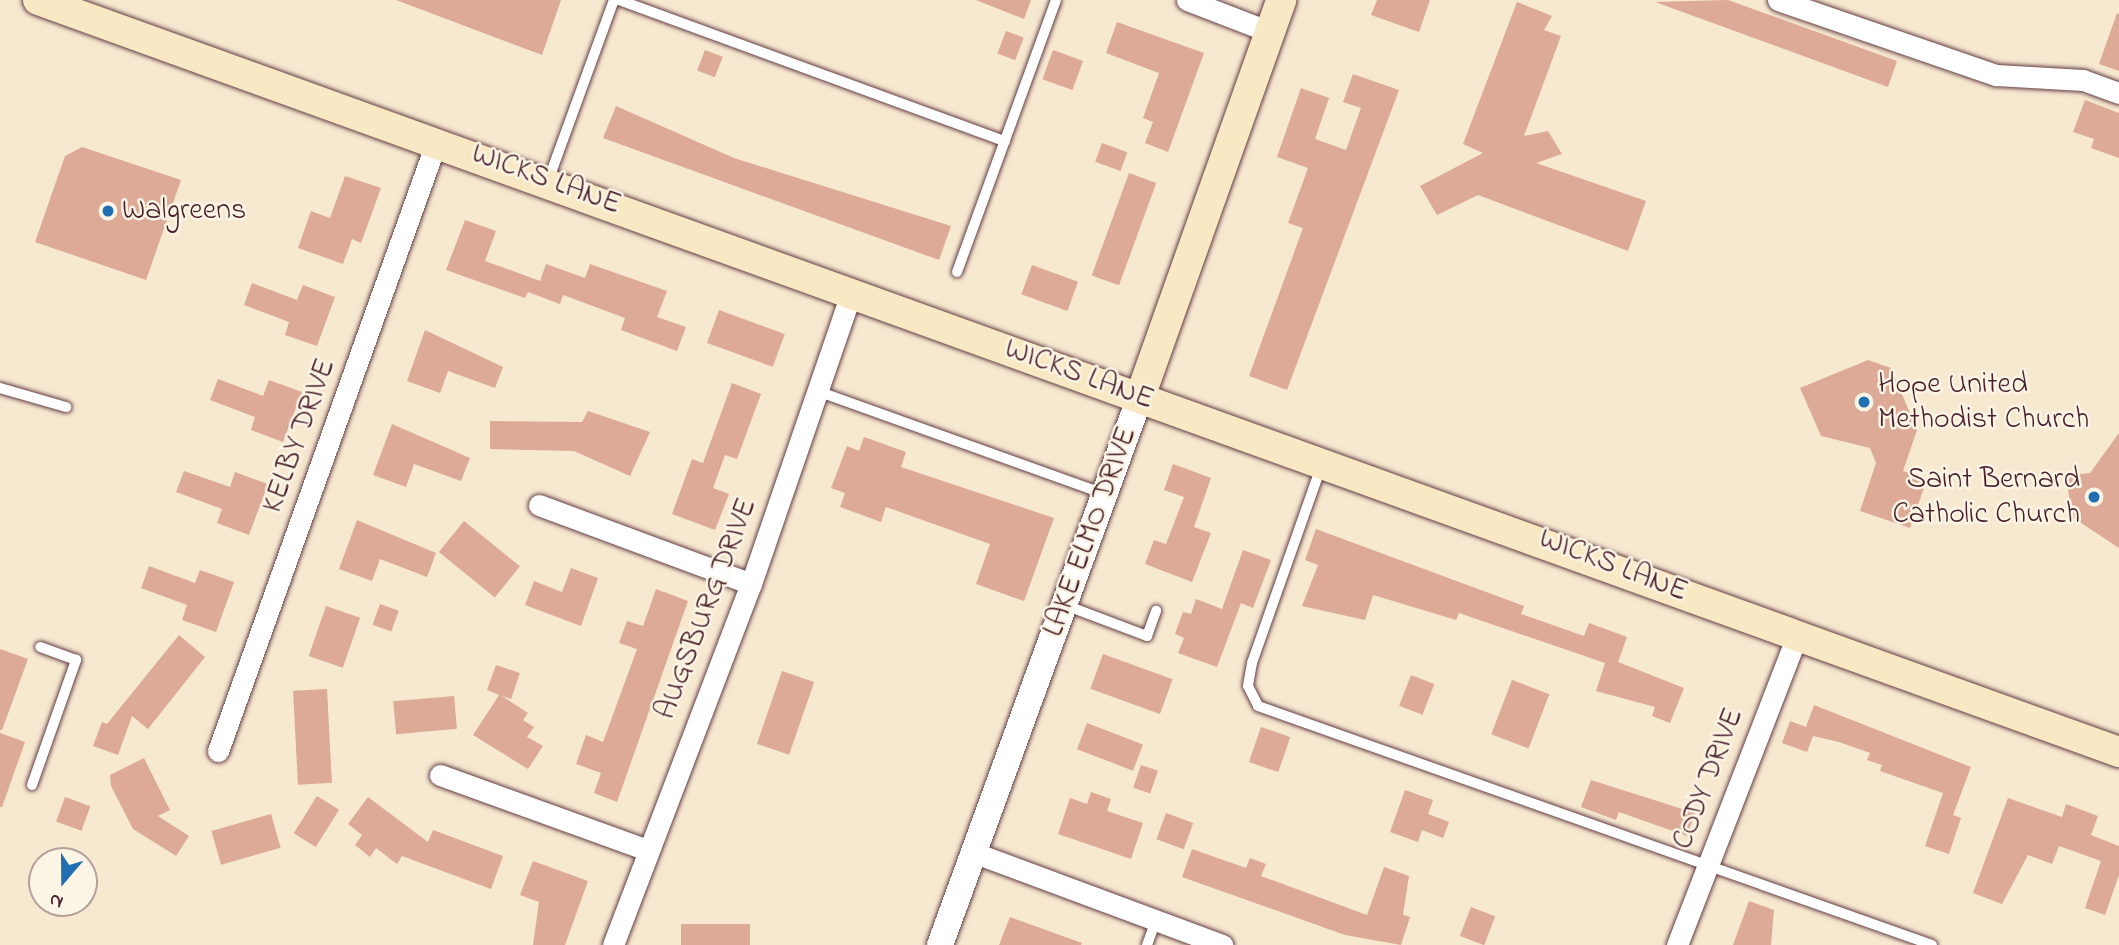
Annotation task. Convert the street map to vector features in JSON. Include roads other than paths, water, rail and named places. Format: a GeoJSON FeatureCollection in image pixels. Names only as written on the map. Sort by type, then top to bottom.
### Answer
{"type":"FeatureCollection","features":[{"type":"Feature","properties":{"kind":"main road","name":"WICKS LANE"},"geometry":{"type":"LineString","coordinates":[[38,0],[437,140],[2119,752]]}},
{"type":"Feature","properties":{"kind":"main road","name":"LAKE ELMO DRIVE"},"geometry":{"type":"LineString","coordinates":[[1140,397],[1281,0]]}},
{"type":"Feature","properties":{"kind":"street"},"geometry":{"type":"LineString","coordinates":[[1187,0],[1270,32]]}},
{"type":"Feature","properties":{"kind":"street"},"geometry":{"type":"LineString","coordinates":[[1777,0],[1996,75],[2083,80],[2119,93]]}},
{"type":"Feature","properties":{"kind":"street","name":"KELBY DRIVE"},"geometry":{"type":"LineString","coordinates":[[218,751],[437,140]]}},
{"type":"Feature","properties":{"kind":"street","name":"AUGSBURG DRIVE"},"geometry":{"type":"LineString","coordinates":[[613,945],[647,850],[751,584],[852,291]]}},
{"type":"Feature","properties":{"kind":"street","name":"LAKE ELMO DRIVE"},"geometry":{"type":"LineString","coordinates":[[940,945],[1140,397]]}},
{"type":"Feature","properties":{"kind":"street"},"geometry":{"type":"LineString","coordinates":[[539,505],[751,584]]}},
{"type":"Feature","properties":{"kind":"street","name":"CODY DRIVE"},"geometry":{"type":"LineString","coordinates":[[1677,945],[1797,635]]}},
{"type":"Feature","properties":{"kind":"street"},"geometry":{"type":"LineString","coordinates":[[440,775],[647,850]]}},
{"type":"Feature","properties":{"kind":"street"},"geometry":{"type":"LineString","coordinates":[[975,853],[1223,945]]}},
{"type":"Feature","properties":{"kind":"lane"},"geometry":{"type":"LineString","coordinates":[[548,181],[616,0],[1005,141]]}},
{"type":"Feature","properties":{"kind":"lane"},"geometry":{"type":"LineString","coordinates":[[957,272],[1056,0]]}},
{"type":"Feature","properties":{"kind":"lane"},"geometry":{"type":"LineString","coordinates":[[0,388],[66,407]]}},
{"type":"Feature","properties":{"kind":"lane"},"geometry":{"type":"LineString","coordinates":[[817,391],[1105,494]]}},
{"type":"Feature","properties":{"kind":"lane"},"geometry":{"type":"LineString","coordinates":[[1323,461],[1252,663],[1248,686],[1258,706],[1932,945]]}},
{"type":"Feature","properties":{"kind":"lane"},"geometry":{"type":"LineString","coordinates":[[1065,605],[1147,636],[1156,611]]}},
{"type":"Feature","properties":{"kind":"lane"},"geometry":{"type":"LineString","coordinates":[[32,786],[76,660],[40,647]]}},
{"type":"Feature","properties":{"kind":"lane"},"geometry":{"type":"LineString","coordinates":[[1147,945],[1156,920]]}},
{"type":"Feature","properties":{"kind":"place","name":"Walgreens"},"geometry":{"type":"Point","coordinates":[108,211]}},
{"type":"Feature","properties":{"kind":"place","name":"Hope United Methodist Church"},"geometry":{"type":"Point","coordinates":[1864,402]}},
{"type":"Feature","properties":{"kind":"place","name":"Saint Bernard Catholic Church"},"geometry":{"type":"Point","coordinates":[2094,497]}}]}
